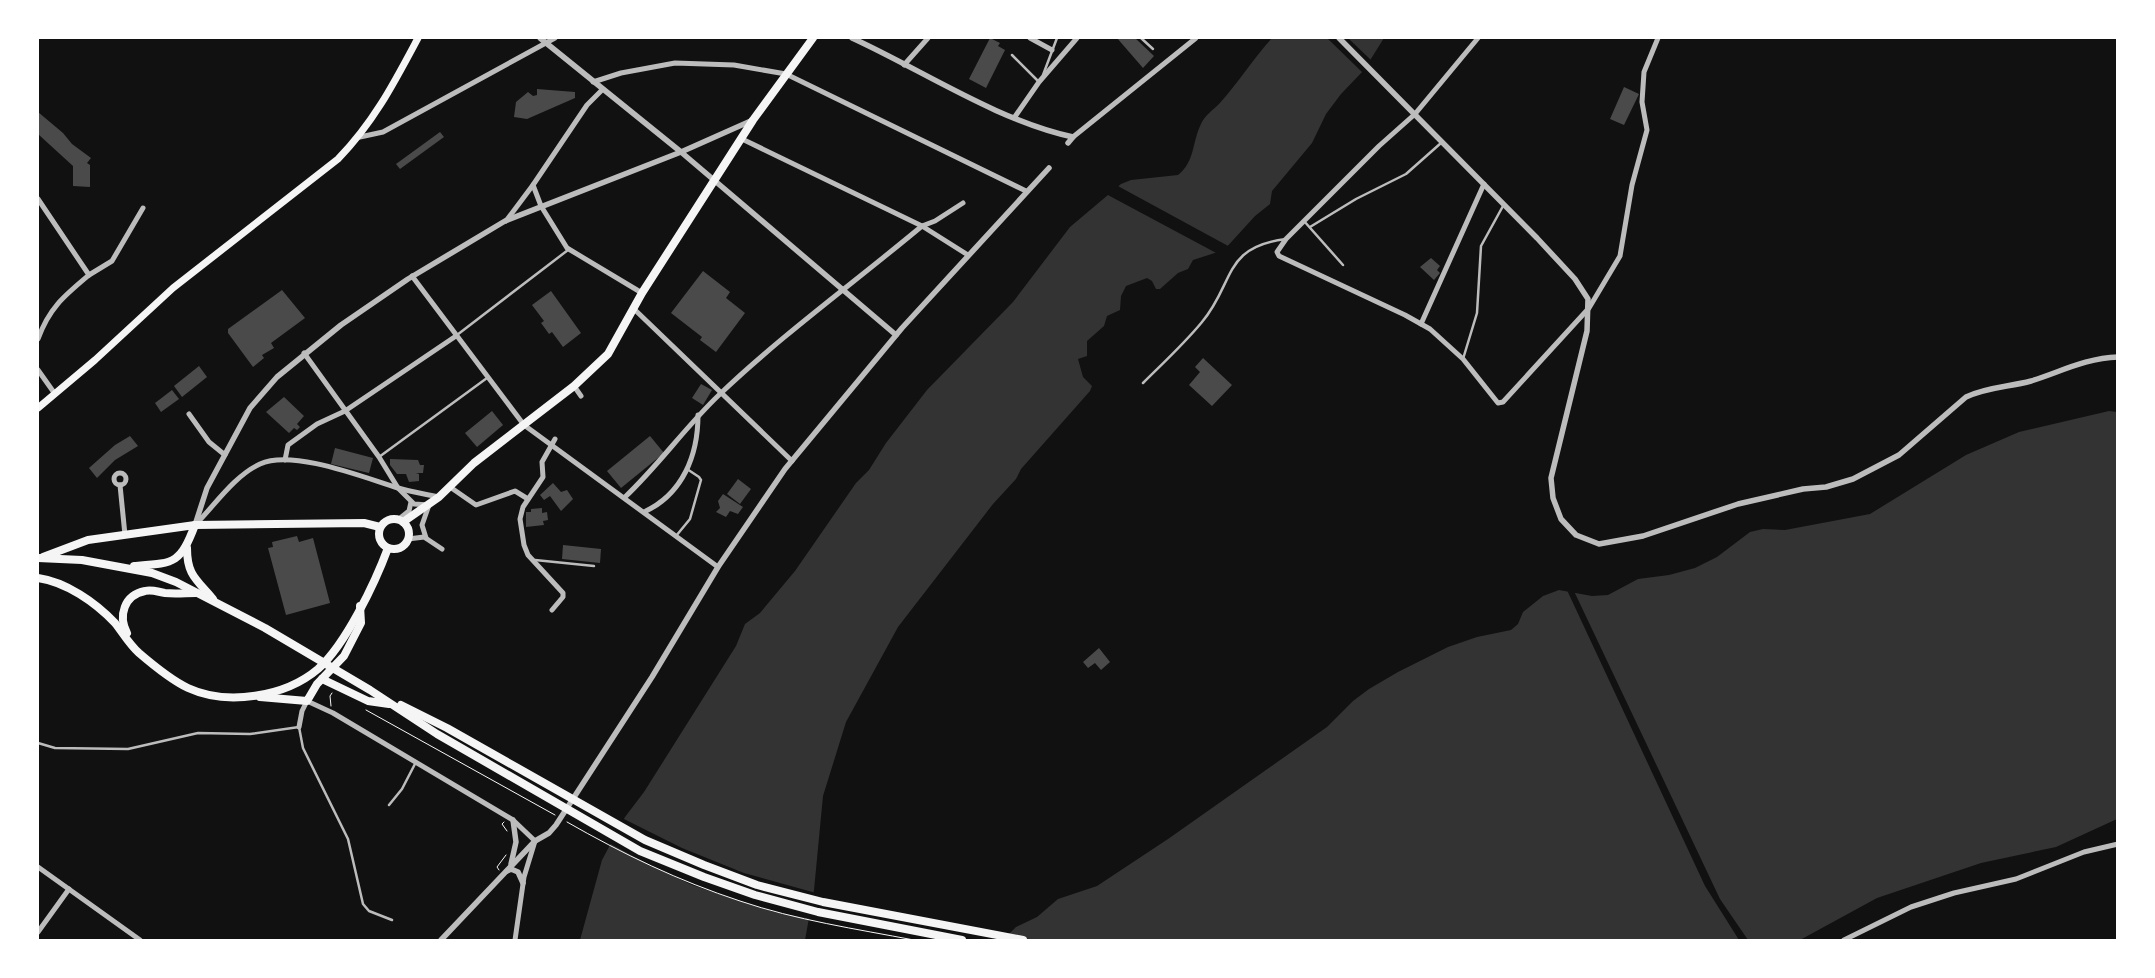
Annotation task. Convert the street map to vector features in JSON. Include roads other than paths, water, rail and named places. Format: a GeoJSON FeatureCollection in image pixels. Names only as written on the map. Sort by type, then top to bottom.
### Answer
{"type":"FeatureCollection","features":[{"type":"Feature","properties":{"kind":"main road"},"geometry":{"type":"LineString","coordinates":[[38,408],[173,288],[338,159],[360,137],[383,104],[418,38]]}},
{"type":"Feature","properties":{"kind":"main road"},"geometry":{"type":"LineString","coordinates":[[380,527],[390,519],[401,521],[440,497],[474,463],[574,386],[608,354],[642,293],[753,120],[813,38]]}},
{"type":"Feature","properties":{"kind":"main road"},"geometry":{"type":"LineString","coordinates":[[380,527],[380,539],[388,548],[400,548],[408,536],[413,522],[429,505]]}},
{"type":"Feature","properties":{"kind":"main road"},"geometry":{"type":"LineString","coordinates":[[401,521],[408,536]]}},
{"type":"Feature","properties":{"kind":"main road"},"geometry":{"type":"LineString","coordinates":[[38,558],[88,540],[195,525],[364,523],[380,527]]}},
{"type":"Feature","properties":{"kind":"main road"},"geometry":{"type":"LineString","coordinates":[[124,567],[170,562],[180,557],[186,548],[195,525]]}},
{"type":"Feature","properties":{"kind":"main road"},"geometry":{"type":"LineString","coordinates":[[186,548],[187,565],[216,602]]}},
{"type":"Feature","properties":{"kind":"main road"},"geometry":{"type":"LineString","coordinates":[[252,696],[284,687],[317,669],[332,653],[381,568],[388,548]]}},
{"type":"Feature","properties":{"kind":"main road"},"geometry":{"type":"LineString","coordinates":[[38,558],[82,560],[152,573],[216,602],[311,655],[370,690],[437,734],[640,851],[704,878],[755,896],[818,912],[962,940]]}},
{"type":"Feature","properties":{"kind":"main road"},"geometry":{"type":"LineString","coordinates":[[39,578],[67,588],[92,603],[116,625],[134,648],[176,680],[197,691],[222,696],[252,696],[307,702],[322,679],[344,656],[361,623],[360,606]]}},
{"type":"Feature","properties":{"kind":"main road"},"geometry":{"type":"LineString","coordinates":[[151,662],[130,637],[123,625],[122,615],[126,604],[134,596],[145,591],[197,593]]}},
{"type":"Feature","properties":{"kind":"main road"},"geometry":{"type":"LineString","coordinates":[[322,679],[368,701],[392,705]]}},
{"type":"Feature","properties":{"kind":"main road"},"geometry":{"type":"LineString","coordinates":[[370,690],[447,728],[645,840],[757,885],[823,902],[1023,940]]}},
{"type":"Feature","properties":{"kind":"street"},"geometry":{"type":"LineString","coordinates":[[360,137],[383,132],[542,40],[555,38]]}},
{"type":"Feature","properties":{"kind":"street"},"geometry":{"type":"LineString","coordinates":[[852,38],[1014,118],[1070,140],[1196,38]]}},
{"type":"Feature","properties":{"kind":"street"},"geometry":{"type":"LineString","coordinates":[[904,65],[928,38]]}},
{"type":"Feature","properties":{"kind":"street"},"geometry":{"type":"LineString","coordinates":[[1030,38],[1052,50]]}},
{"type":"Feature","properties":{"kind":"street"},"geometry":{"type":"LineString","coordinates":[[1014,118],[1040,80],[1077,38]]}},
{"type":"Feature","properties":{"kind":"street"},"geometry":{"type":"LineString","coordinates":[[1339,38],[1504,204],[1579,284],[1586,294],[1589,308],[1587,331],[1551,478],[1553,498],[1561,518],[1576,535],[1599,544],[1643,536],[1738,504],[1803,489],[1826,487],[1853,479],[1899,455],[1966,397],[1979,391],[2032,380],[2077,364],[2118,357]]}},
{"type":"Feature","properties":{"kind":"street"},"geometry":{"type":"LineString","coordinates":[[1478,38],[1415,114],[1379,146],[1304,220],[1277,250],[1279,256],[1421,324],[1438,336],[1463,359],[1494,400],[1501,404],[1589,308],[1620,256],[1632,185],[1647,130],[1642,102],[1644,72],[1658,38]]}},
{"type":"Feature","properties":{"kind":"street"},"geometry":{"type":"LineString","coordinates":[[542,40],[681,152],[896,335]]}},
{"type":"Feature","properties":{"kind":"street"},"geometry":{"type":"LineString","coordinates":[[593,82],[621,73],[675,63],[734,65],[786,74],[1026,192]]}},
{"type":"Feature","properties":{"kind":"street"},"geometry":{"type":"LineString","coordinates":[[505,221],[533,185],[587,105],[602,90]]}},
{"type":"Feature","properties":{"kind":"street"},"geometry":{"type":"LineString","coordinates":[[195,525],[207,488],[250,408],[277,377],[304,353],[412,276],[505,221],[681,152],[753,120]]}},
{"type":"Feature","properties":{"kind":"street"},"geometry":{"type":"LineString","coordinates":[[742,139],[922,226],[968,255]]}},
{"type":"Feature","properties":{"kind":"street"},"geometry":{"type":"LineString","coordinates":[[441,940],[535,842],[549,833],[556,825],[643,692],[718,567],[792,461],[896,335],[1049,168]]}},
{"type":"Feature","properties":{"kind":"street"},"geometry":{"type":"LineString","coordinates":[[1421,324],[1484,184]]}},
{"type":"Feature","properties":{"kind":"street"},"geometry":{"type":"LineString","coordinates":[[533,185],[541,206],[570,249],[642,293]]}},
{"type":"Feature","properties":{"kind":"street"},"geometry":{"type":"LineString","coordinates":[[38,199],[89,275]]}},
{"type":"Feature","properties":{"kind":"street"},"geometry":{"type":"LineString","coordinates":[[625,497],[653,471],[698,415],[750,366],[922,226],[935,221],[964,203]]}},
{"type":"Feature","properties":{"kind":"street"},"geometry":{"type":"LineString","coordinates":[[38,339],[50,311],[64,296],[89,275],[112,261],[143,208]]}},
{"type":"Feature","properties":{"kind":"street"},"geometry":{"type":"LineString","coordinates":[[412,276],[524,425],[554,442],[718,567]]}},
{"type":"Feature","properties":{"kind":"street"},"geometry":{"type":"LineString","coordinates":[[633,308],[720,394],[792,461]]}},
{"type":"Feature","properties":{"kind":"street"},"geometry":{"type":"LineString","coordinates":[[285,460],[288,445],[317,424],[346,411],[456,336]]}},
{"type":"Feature","properties":{"kind":"street"},"geometry":{"type":"LineString","coordinates":[[304,353],[379,457],[398,488],[417,506],[429,505],[422,525],[426,538]]}},
{"type":"Feature","properties":{"kind":"street"},"geometry":{"type":"LineString","coordinates":[[38,370],[55,394]]}},
{"type":"Feature","properties":{"kind":"street"},"geometry":{"type":"LineString","coordinates":[[574,386],[581,396]]}},
{"type":"Feature","properties":{"kind":"street"},"geometry":{"type":"LineString","coordinates":[[189,414],[209,442],[225,455]]}},
{"type":"Feature","properties":{"kind":"street"},"geometry":{"type":"LineString","coordinates":[[644,512],[666,497],[677,486],[688,469],[698,439],[698,415]]}},
{"type":"Feature","properties":{"kind":"street"},"geometry":{"type":"LineString","coordinates":[[552,610],[563,597],[563,593],[531,560],[524,545],[520,518],[521,512],[542,477],[542,462],[554,442]]}},
{"type":"Feature","properties":{"kind":"street"},"geometry":{"type":"LineString","coordinates":[[195,525],[236,482],[258,465],[285,460],[351,471],[398,488],[440,497]]}},
{"type":"Feature","properties":{"kind":"street"},"geometry":{"type":"LineString","coordinates":[[120,485],[125,535]]}},
{"type":"Feature","properties":{"kind":"street"},"geometry":{"type":"LineString","coordinates":[[450,487],[476,505],[515,491],[528,499]]}},
{"type":"Feature","properties":{"kind":"street"},"geometry":{"type":"LineString","coordinates":[[401,521],[409,512],[411,502]]}},
{"type":"Feature","properties":{"kind":"street"},"geometry":{"type":"LineString","coordinates":[[408,536],[426,538],[442,549]]}},
{"type":"Feature","properties":{"kind":"street"},"geometry":{"type":"LineString","coordinates":[[299,727],[302,710],[307,702],[333,713],[511,818],[535,842]]}},
{"type":"Feature","properties":{"kind":"street"},"geometry":{"type":"LineString","coordinates":[[506,871],[516,842],[511,818]]}},
{"type":"Feature","properties":{"kind":"street"},"geometry":{"type":"LineString","coordinates":[[515,940],[523,883],[535,842]]}},
{"type":"Feature","properties":{"kind":"street"},"geometry":{"type":"LineString","coordinates":[[1844,940],[1911,907],[1954,892],[2016,879],[2084,852],[2118,844]]}},
{"type":"Feature","properties":{"kind":"street"},"geometry":{"type":"LineString","coordinates":[[38,867],[140,940]]}},
{"type":"Feature","properties":{"kind":"street"},"geometry":{"type":"LineString","coordinates":[[506,871],[510,869],[518,872],[523,883]]}},
{"type":"Feature","properties":{"kind":"street"},"geometry":{"type":"LineString","coordinates":[[38,932],[69,889]]}},
{"type":"Feature","properties":{"kind":"lane"},"geometry":{"type":"LineString","coordinates":[[1012,55],[1040,80],[1057,38]]}},
{"type":"Feature","properties":{"kind":"lane"},"geometry":{"type":"LineString","coordinates":[[1141,38],[1153,49]]}},
{"type":"Feature","properties":{"kind":"lane"},"geometry":{"type":"LineString","coordinates":[[1310,227],[1356,199],[1406,174],[1443,142]]}},
{"type":"Feature","properties":{"kind":"lane"},"geometry":{"type":"LineString","coordinates":[[1463,359],[1477,313],[1482,246],[1504,204]]}},
{"type":"Feature","properties":{"kind":"lane"},"geometry":{"type":"LineString","coordinates":[[1304,220],[1343,265]]}},
{"type":"Feature","properties":{"kind":"lane"},"geometry":{"type":"LineString","coordinates":[[1143,383],[1202,322],[1239,258],[1256,245],[1286,239]]}},
{"type":"Feature","properties":{"kind":"lane"},"geometry":{"type":"LineString","coordinates":[[456,336],[570,249]]}},
{"type":"Feature","properties":{"kind":"lane"},"geometry":{"type":"LineString","coordinates":[[379,457],[487,378]]}},
{"type":"Feature","properties":{"kind":"lane"},"geometry":{"type":"LineString","coordinates":[[676,536],[690,521],[701,480],[700,477],[688,469]]}},
{"type":"Feature","properties":{"kind":"lane"},"geometry":{"type":"LineString","coordinates":[[531,560],[594,566]]}},
{"type":"Feature","properties":{"kind":"lane"},"geometry":{"type":"LineString","coordinates":[[38,743],[55,748],[128,749],[198,733],[250,734],[299,727],[303,748],[348,839],[363,904],[369,911],[392,920]]}},
{"type":"Feature","properties":{"kind":"lane"},"geometry":{"type":"LineString","coordinates":[[389,805],[404,786],[416,762]]}}]}
